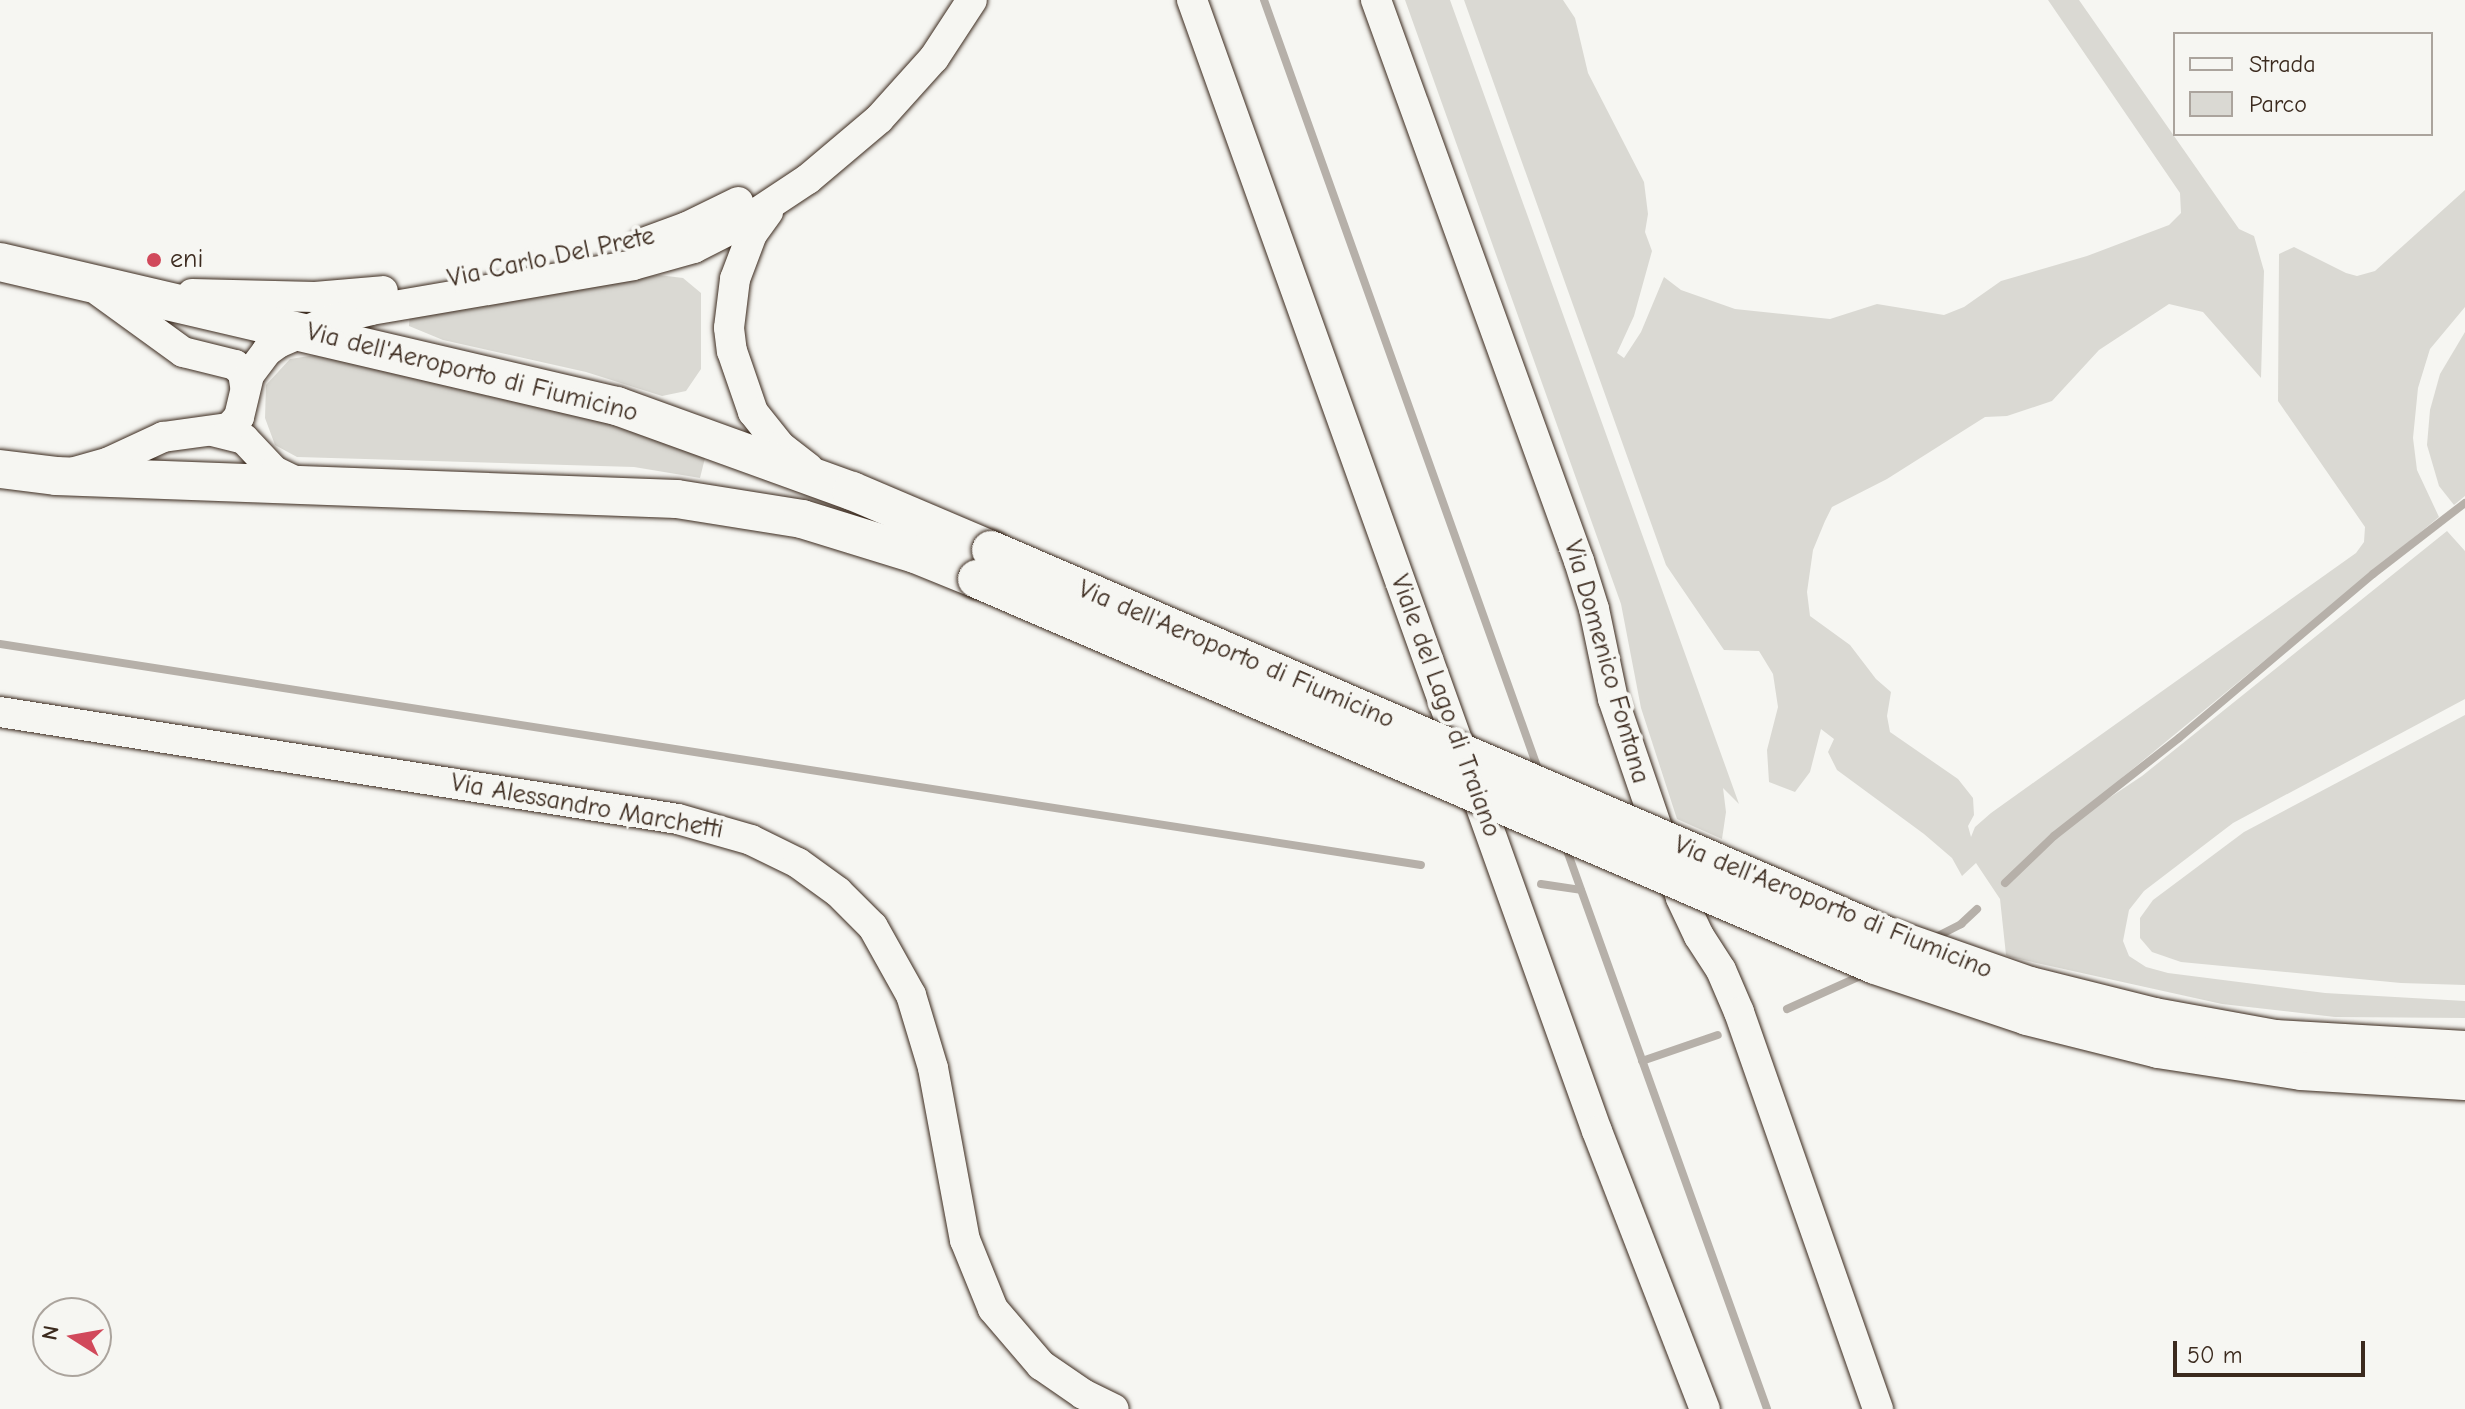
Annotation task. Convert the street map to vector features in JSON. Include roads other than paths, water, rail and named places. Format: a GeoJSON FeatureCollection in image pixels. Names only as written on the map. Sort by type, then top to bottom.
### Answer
{"type":"FeatureCollection","features":[{"type":"Feature","properties":{"kind":"main road","name":"Via dell'Aeroporto di Fiumicino"},"geometry":{"type":"LineString","coordinates":[[0,262],[617,406],[852,491],[984,564],[1875,965],[2027,1016],[2158,1049],[2301,1071],[2465,1081]]}},
{"type":"Feature","properties":{"kind":"main road","name":"Via dell'Aeroporto di Fiumicino"},"geometry":{"type":"LineString","coordinates":[[0,469],[56,476],[663,499],[740,507],[984,564],[1887,936],[2030,986],[2154,1017],[2275,1039],[2465,1050]]}},
{"type":"Feature","properties":{"kind":"street","name":"Via Carlo Del Prete"},"geometry":{"type":"LineString","coordinates":[[63,276],[220,296],[315,297],[362,294],[631,247],[687,227],[730,207],[835,136],[895,78],[951,0]]}},
{"type":"Feature","properties":{"kind":"street","name":"Via Carlo Del Prete"},"geometry":{"type":"LineString","coordinates":[[212,431],[234,424],[242,406],[245,386],[267,351],[311,333],[371,310],[633,265],[694,248],[737,226],[787,194],[844,150],[889,109],[934,58],[972,0]]}},
{"type":"Feature","properties":{"kind":"street"},"geometry":{"type":"LineString","coordinates":[[1175,0],[1220,80]]}},
{"type":"Feature","properties":{"kind":"street","name":"Viale del Lago di Traiano"},"geometry":{"type":"LineString","coordinates":[[1192,0],[1597,1131],[1705,1409]]}},
{"type":"Feature","properties":{"kind":"street","name":"Via Domenico Fontana"},"geometry":{"type":"LineString","coordinates":[[1376,0],[1579,561],[1594,609],[1613,699],[1681,898],[1699,936],[1721,970],[1739,1012],[1878,1409]]}},
{"type":"Feature","properties":{"kind":"street"},"geometry":{"type":"LineString","coordinates":[[787,194],[762,220],[744,251],[730,308],[732,351],[743,391],[766,430],[798,461],[852,491]]}},
{"type":"Feature","properties":{"kind":"street"},"geometry":{"type":"LineString","coordinates":[[63,276],[112,297],[183,352],[235,365],[243,373],[245,386]]}},
{"type":"Feature","properties":{"kind":"street"},"geometry":{"type":"LineString","coordinates":[[56,476],[98,466],[163,437],[212,431],[244,439],[283,478],[301,485]]}},
{"type":"Feature","properties":{"kind":"street","name":"Via Alessandro Marchetti"},"geometry":{"type":"LineString","coordinates":[[0,712],[678,819],[751,840],[808,869],[838,892],[873,927],[911,995],[933,1068],[965,1240],[993,1309],[1041,1365],[1083,1394],[1114,1409]]}},
{"type":"Feature","properties":{"kind":"waterway"},"geometry":{"type":"LineString","coordinates":[[1264,0],[1539,772]]}},
{"type":"Feature","properties":{"kind":"waterway"},"geometry":{"type":"LineString","coordinates":[[2005,883],[2054,836],[2179,738],[2373,574],[2465,503]]}},
{"type":"Feature","properties":{"kind":"waterway"},"geometry":{"type":"LineString","coordinates":[[0,644],[1421,865]]}},
{"type":"Feature","properties":{"kind":"waterway"},"geometry":{"type":"LineString","coordinates":[[1565,845],[1767,1409]]}},
{"type":"Feature","properties":{"kind":"waterway"},"geometry":{"type":"LineString","coordinates":[[1541,884],[1581,890]]}},
{"type":"Feature","properties":{"kind":"waterway"},"geometry":{"type":"LineString","coordinates":[[1932,939],[1961,924],[1977,909]]}},
{"type":"Feature","properties":{"kind":"waterway"},"geometry":{"type":"LineString","coordinates":[[1787,1009],[1867,973]]}},
{"type":"Feature","properties":{"kind":"waterway"},"geometry":{"type":"LineString","coordinates":[[1642,1061],[1718,1035]]}},
{"type":"Feature","properties":{"kind":"place","name":"eni"},"geometry":{"type":"Point","coordinates":[154,260]}}]}
